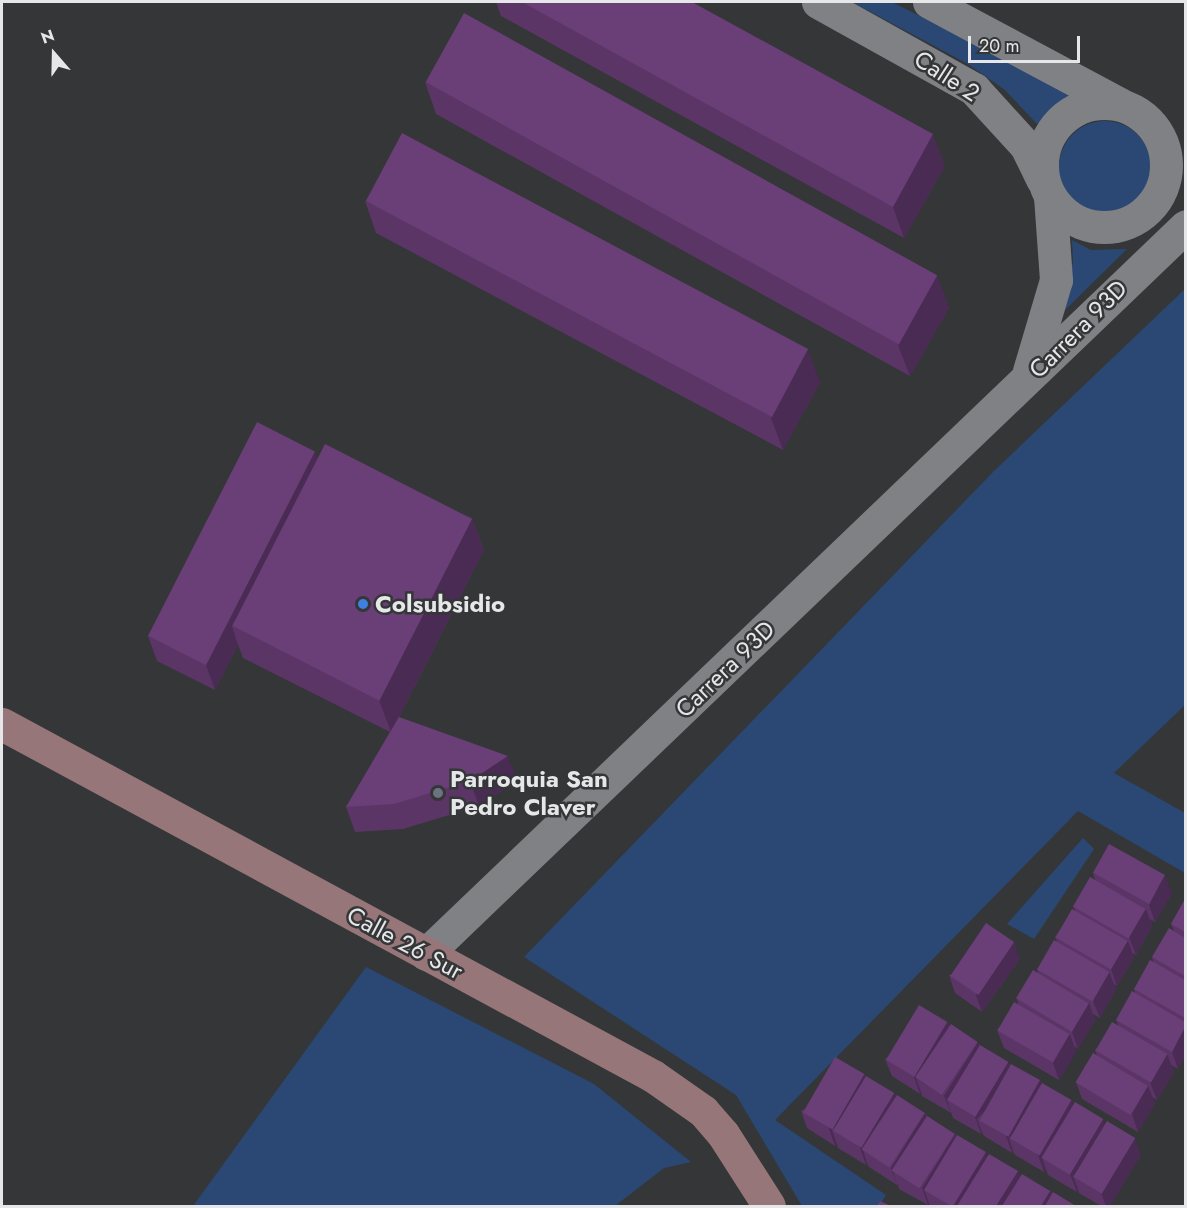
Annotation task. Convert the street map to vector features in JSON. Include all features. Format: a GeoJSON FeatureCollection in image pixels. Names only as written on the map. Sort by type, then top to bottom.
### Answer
{"type":"FeatureCollection","features":[{"type":"Feature","properties":{"kind":"street","name":"Calle 2"},"geometry":{"type":"LineString","coordinates":[[818,2],[974,89],[1026,146],[1047,191]]}},
{"type":"Feature","properties":{"kind":"street"},"geometry":{"type":"LineString","coordinates":[[929,2],[1122,105],[1152,124],[1185,137]]}},
{"type":"Feature","properties":{"kind":"street"},"geometry":{"type":"LineString","coordinates":[[1122,105],[1088,105],[1059,121],[1043,150],[1047,191],[1077,222],[1113,227],[1175,224]]}},
{"type":"Feature","properties":{"kind":"street"},"geometry":{"type":"LineString","coordinates":[[1113,227],[1146,211],[1165,179],[1162,141],[1152,124]]}},
{"type":"Feature","properties":{"kind":"street","name":"Carrera 93D"},"geometry":{"type":"LineString","coordinates":[[426,954],[1023,383],[1132,274],[1175,224],[1165,179]]}},
{"type":"Feature","properties":{"kind":"street","name":"Carrera 93D"},"geometry":{"type":"LineString","coordinates":[[1023,383],[1045,330],[1056,280],[1047,191]]}},
{"type":"Feature","properties":{"kind":"street","name":"Calle 26 Sur"},"geometry":{"type":"LineString","coordinates":[[2,724],[653,1076],[703,1111],[769,1206]]}},
{"type":"Feature","properties":{"kind":"shaded area"},"geometry":{"type":"Polygon","coordinates":[[[852,2],[892,2],[1071,93],[1037,124],[1005,90],[968,64],[852,2]]]}},
{"type":"Feature","properties":{"kind":"shaded area"},"geometry":{"type":"Polygon","coordinates":[[[1105,121],[1131,129],[1143,141],[1151,167],[1143,193],[1131,205],[1105,213],[1079,205],[1067,193],[1059,167],[1067,141],[1079,129],[1105,121]]]}},
{"type":"Feature","properties":{"kind":"shaded area"},"geometry":{"type":"Polygon","coordinates":[[[1072,240],[1091,250],[1127,249],[1059,316],[1073,262],[1072,240]]]}},
{"type":"Feature","properties":{"kind":"shaded area"},"geometry":{"type":"Polygon","coordinates":[[[1185,289],[1185,705],[1114,773],[1185,813],[1185,873],[1078,811],[775,1120],[886,1195],[879,1206],[802,1206],[736,1095],[524,957],[994,471],[1185,289]]]}},
{"type":"Feature","properties":{"kind":"shaded area"},"geometry":{"type":"Polygon","coordinates":[[[1083,838],[1094,849],[1034,939],[1007,924],[1083,838]]]}},
{"type":"Feature","properties":{"kind":"shaded area"},"geometry":{"type":"Polygon","coordinates":[[[366,967],[594,1084],[691,1162],[664,1168],[615,1206],[193,1206],[366,967]]]}},
{"type":"Feature","properties":{"kind":"building"},"geometry":{"type":"Polygon","coordinates":[[[522,2],[692,2],[933,134],[893,207],[522,2]]]}},
{"type":"Feature","properties":{"kind":"building"},"geometry":{"type":"Polygon","coordinates":[[[464,13],[937,275],[899,344],[426,82],[464,13]]]}},
{"type":"Feature","properties":{"kind":"building"},"geometry":{"type":"Polygon","coordinates":[[[402,133],[808,349],[772,417],[366,201],[402,133]]]}},
{"type":"Feature","properties":{"kind":"building"},"geometry":{"type":"Polygon","coordinates":[[[257,422],[315,452],[206,665],[148,636],[257,422]]]}},
{"type":"Feature","properties":{"kind":"building","name":"Colsubsidio"},"geometry":{"type":"Polygon","coordinates":[[[325,444],[472,519],[379,701],[232,626],[325,444]]]}},
{"type":"Feature","properties":{"kind":"building"},"geometry":{"type":"Polygon","coordinates":[[[399,717],[508,756],[470,781],[394,804],[346,807],[399,717]]]}},
{"type":"Feature","properties":{"kind":"building"},"geometry":{"type":"Polygon","coordinates":[[[1109,844],[1165,875],[1149,904],[1093,873],[1109,844]]]}},
{"type":"Feature","properties":{"kind":"building"},"geometry":{"type":"Polygon","coordinates":[[[1090,877],[1145,909],[1128,938],[1073,906],[1090,877]]]}},
{"type":"Feature","properties":{"kind":"building"},"geometry":{"type":"Polygon","coordinates":[[[1185,899],[1185,932],[1171,924],[1185,899]]]}},
{"type":"Feature","properties":{"kind":"building"},"geometry":{"type":"Polygon","coordinates":[[[1072,909],[1127,941],[1111,970],[1056,938],[1072,909]]]}},
{"type":"Feature","properties":{"kind":"building"},"geometry":{"type":"Polygon","coordinates":[[[986,923],[1014,942],[978,995],[950,976],[986,923]]]}},
{"type":"Feature","properties":{"kind":"building"},"geometry":{"type":"Polygon","coordinates":[[[1169,928],[1185,938],[1185,976],[1152,957],[1169,928]]]}},
{"type":"Feature","properties":{"kind":"building"},"geometry":{"type":"Polygon","coordinates":[[[1054,940],[1109,972],[1092,1001],[1037,969],[1054,940]]]}},
{"type":"Feature","properties":{"kind":"building"},"geometry":{"type":"Polygon","coordinates":[[[1150,960],[1185,980],[1185,1018],[1134,989],[1150,960]]]}},
{"type":"Feature","properties":{"kind":"building"},"geometry":{"type":"Polygon","coordinates":[[[1033,970],[1089,1003],[1072,1032],[1016,998],[1033,970]]]}},
{"type":"Feature","properties":{"kind":"building"},"geometry":{"type":"Polygon","coordinates":[[[1132,991],[1185,1022],[1185,1027],[1172,1052],[1116,1020],[1132,991]]]}},
{"type":"Feature","properties":{"kind":"building"},"geometry":{"type":"Polygon","coordinates":[[[1014,1002],[1069,1034],[1053,1063],[998,1031],[1014,1002]]]}},
{"type":"Feature","properties":{"kind":"building"},"geometry":{"type":"Polygon","coordinates":[[[919,1005],[947,1022],[914,1077],[886,1060],[919,1005]]]}},
{"type":"Feature","properties":{"kind":"building"},"geometry":{"type":"Polygon","coordinates":[[[1112,1022],[1167,1054],[1151,1083],[1096,1051],[1112,1022]]]}},
{"type":"Feature","properties":{"kind":"building"},"geometry":{"type":"Polygon","coordinates":[[[951,1024],[978,1042],[942,1095],[915,1077],[951,1024]]]}},
{"type":"Feature","properties":{"kind":"building"},"geometry":{"type":"Polygon","coordinates":[[[980,1045],[1008,1062],[975,1117],[947,1100],[980,1045]]]}},
{"type":"Feature","properties":{"kind":"building"},"geometry":{"type":"Polygon","coordinates":[[[1093,1053],[1148,1086],[1130,1115],[1075,1082],[1093,1053]]]}},
{"type":"Feature","properties":{"kind":"building"},"geometry":{"type":"Polygon","coordinates":[[[835,1057],[864,1074],[832,1129],[803,1112],[835,1057]]]}},
{"type":"Feature","properties":{"kind":"building"},"geometry":{"type":"Polygon","coordinates":[[[1011,1064],[1040,1080],[1008,1137],[979,1121],[1011,1064]]]}},
{"type":"Feature","properties":{"kind":"building"},"geometry":{"type":"Polygon","coordinates":[[[866,1076],[894,1093],[861,1148],[833,1131],[866,1076]]]}},
{"type":"Feature","properties":{"kind":"building"},"geometry":{"type":"Polygon","coordinates":[[[1042,1083],[1071,1100],[1039,1155],[1010,1138],[1042,1083]]]}},
{"type":"Feature","properties":{"kind":"building"},"geometry":{"type":"Polygon","coordinates":[[[897,1095],[925,1113],[889,1167],[862,1150],[897,1095]]]}},
{"type":"Feature","properties":{"kind":"building"},"geometry":{"type":"Polygon","coordinates":[[[1075,1102],[1103,1119],[1070,1175],[1042,1158],[1075,1102]]]}},
{"type":"Feature","properties":{"kind":"building"},"geometry":{"type":"Polygon","coordinates":[[[927,1116],[955,1134],[919,1188],[892,1171],[927,1116]]]}},
{"type":"Feature","properties":{"kind":"building"},"geometry":{"type":"Polygon","coordinates":[[[1107,1121],[1135,1138],[1102,1194],[1074,1177],[1107,1121]]]}},
{"type":"Feature","properties":{"kind":"building"},"geometry":{"type":"Polygon","coordinates":[[[957,1135],[986,1152],[951,1206],[924,1190],[957,1135]]]}},
{"type":"Feature","properties":{"kind":"building"},"geometry":{"type":"Polygon","coordinates":[[[989,1154],[1018,1171],[996,1206],[957,1206],[989,1154]]]}},
{"type":"Feature","properties":{"kind":"building"},"geometry":{"type":"Polygon","coordinates":[[[1022,1174],[1050,1191],[1041,1206],[1002,1206],[1022,1174]]]}},
{"type":"Feature","properties":{"kind":"building"},"geometry":{"type":"Polygon","coordinates":[[[1053,1192],[1076,1206],[1045,1206],[1053,1192]]]}},
{"type":"Feature","properties":{"kind":"building"},"geometry":{"type":"Polygon","coordinates":[[[880,1201],[891,1206],[877,1206],[880,1201]]]}},
{"type":"Feature","properties":{"kind":"place","name":"Colsubsidio"},"geometry":{"type":"Point","coordinates":[363,604]}},
{"type":"Feature","properties":{"kind":"place","name":"Parroquia San Pedro Claver"},"geometry":{"type":"Point","coordinates":[438,793]}}]}
